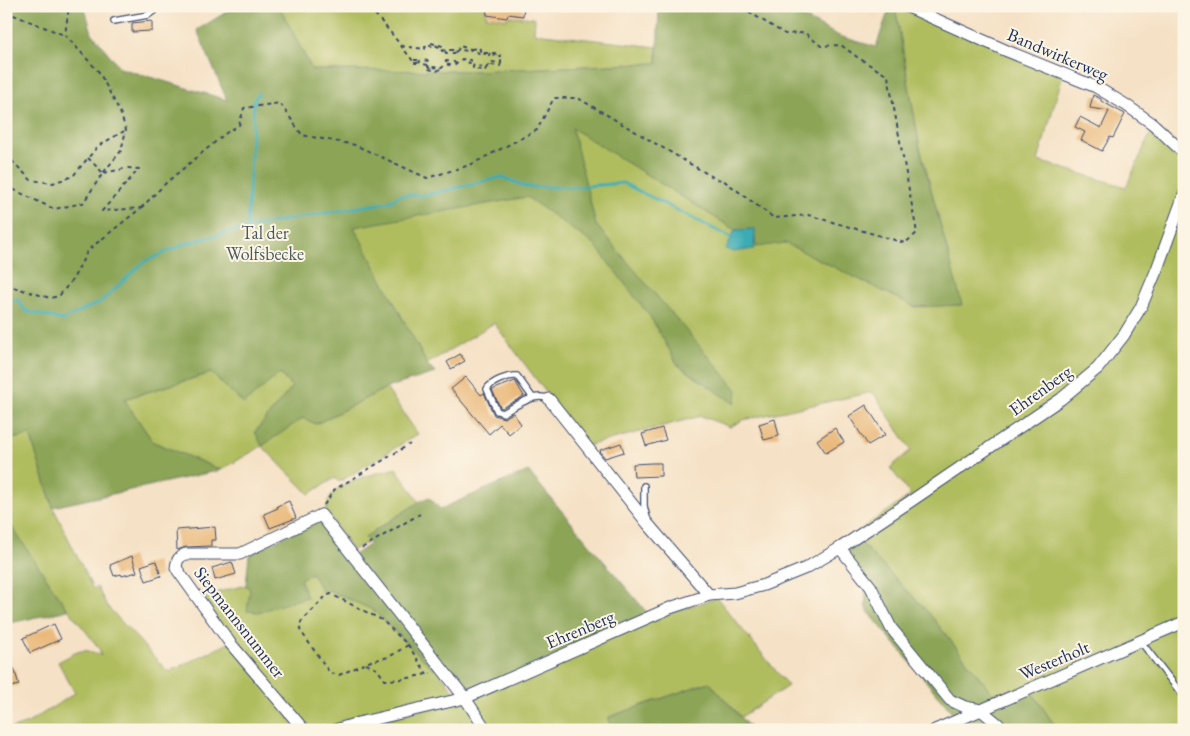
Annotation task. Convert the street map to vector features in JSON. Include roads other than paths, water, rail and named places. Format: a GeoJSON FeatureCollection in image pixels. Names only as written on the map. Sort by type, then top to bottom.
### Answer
{"type":"FeatureCollection","features":[{"type":"Feature","properties":{"kind":"street","name":"Bandwirkerweg"},"geometry":{"type":"LineString","coordinates":[[906,6],[1007,51],[1096,87],[1153,124],[1184,153]]}},
{"type":"Feature","properties":{"kind":"street","name":"Ehrenberg"},"geometry":{"type":"LineString","coordinates":[[334,730],[465,698],[670,608],[709,595],[734,593],[764,585],[806,568],[840,548],[1061,399],[1098,368],[1124,335],[1141,307],[1184,195]]}},
{"type":"Feature","properties":{"kind":"street"},"geometry":{"type":"LineString","coordinates":[[548,399],[648,524],[709,595]]}},
{"type":"Feature","properties":{"kind":"street","name":"Siepmannsnummer"},"geometry":{"type":"LineString","coordinates":[[304,730],[230,643],[176,568],[180,557],[186,554],[240,554],[321,515],[465,698]]}},
{"type":"Feature","properties":{"kind":"street"},"geometry":{"type":"LineString","coordinates":[[840,548],[871,587],[891,628],[950,700],[981,710],[998,724],[1002,730]]}},
{"type":"Feature","properties":{"kind":"street","name":"Westerholt"},"geometry":{"type":"LineString","coordinates":[[981,710],[1184,622]]}},
{"type":"Feature","properties":{"kind":"street"},"geometry":{"type":"LineString","coordinates":[[465,698],[486,730]]}},
{"type":"Feature","properties":{"kind":"street"},"geometry":{"type":"LineString","coordinates":[[935,730],[981,710]]}},
{"type":"Feature","properties":{"kind":"lane"},"geometry":{"type":"LineString","coordinates":[[114,21],[148,15],[155,10],[154,6]]}},
{"type":"Feature","properties":{"kind":"lane"},"geometry":{"type":"LineString","coordinates":[[533,398],[517,376],[510,376],[489,386],[487,389],[497,412],[500,413],[533,398],[544,396],[548,399]]}},
{"type":"Feature","properties":{"kind":"lane"},"geometry":{"type":"LineString","coordinates":[[644,486],[644,506],[648,524]]}},
{"type":"Feature","properties":{"kind":"lane"},"geometry":{"type":"LineString","coordinates":[[1141,642],[1184,697]]}},
{"type":"Feature","properties":{"kind":"water"},"geometry":{"type":"Polygon","coordinates":[[[755,229],[754,249],[734,252],[726,249],[735,230],[755,229]]]}},
{"type":"Feature","properties":{"kind":"waterway"},"geometry":{"type":"LineString","coordinates":[[247,227],[254,100],[259,93]]}},
{"type":"Feature","properties":{"kind":"waterway"},"geometry":{"type":"LineString","coordinates":[[6,302],[18,300],[26,311],[63,320],[102,301],[144,262],[187,243],[258,225],[389,202],[401,195],[426,195],[502,177],[527,187],[575,187],[623,183],[734,239]]}},
{"type":"Feature","properties":{"kind":"park label","name":"Tal der Wolfsbecke"},"geometry":{"type":"Point","coordinates":[265,242]}}]}
